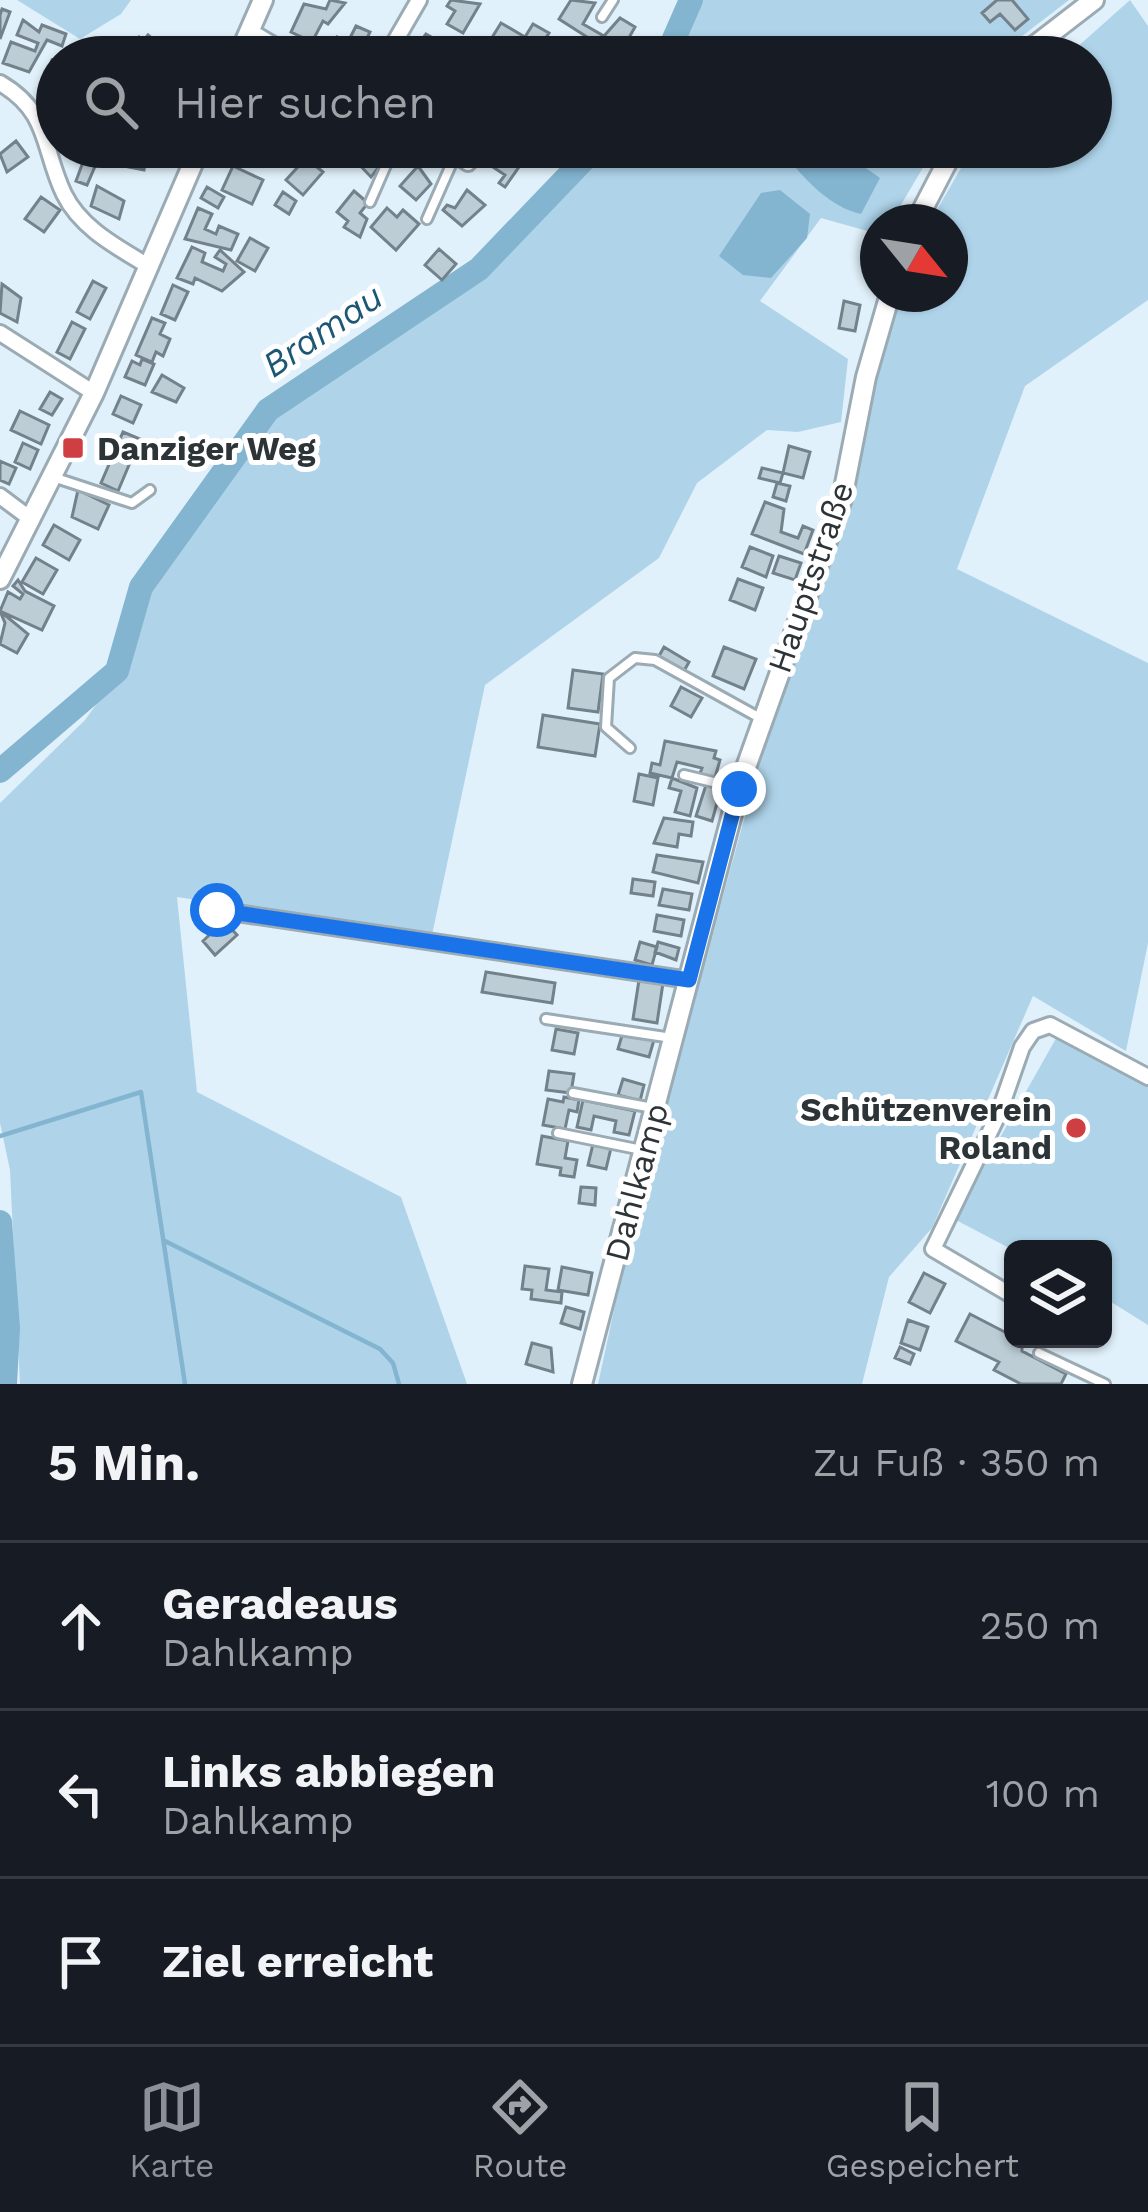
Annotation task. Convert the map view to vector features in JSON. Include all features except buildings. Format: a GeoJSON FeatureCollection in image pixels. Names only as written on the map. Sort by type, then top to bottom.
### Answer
{"type":"FeatureCollection","features":[{"type":"Feature","properties":{"kind":"street"},"geometry":{"type":"LineString","coordinates":[[248,36],[263,0]]}},
{"type":"Feature","properties":{"kind":"street"},"geometry":{"type":"LineString","coordinates":[[398,36],[419,0]]}},
{"type":"Feature","properties":{"kind":"street"},"geometry":{"type":"LineString","coordinates":[[1048,36],[1094,0]]}},
{"type":"Feature","properties":{"kind":"street"},"geometry":{"type":"LineString","coordinates":[[250,31],[258,36]]}},
{"type":"Feature","properties":{"kind":"street"},"geometry":{"type":"LineString","coordinates":[[0,83],[25,98],[36,117]]}},
{"type":"Feature","properties":{"kind":"street"},"geometry":{"type":"LineString","coordinates":[[56,168],[65,196],[95,233],[150,267]]}},
{"type":"Feature","properties":{"kind":"street"},"geometry":{"type":"LineString","coordinates":[[0,579],[94,393],[191,168]]}},
{"type":"Feature","properties":{"kind":"street"},"geometry":{"type":"LineString","coordinates":[[925,204],[944,168]]}},
{"type":"Feature","properties":{"kind":"street","name":"Hauptstraße"},"geometry":{"type":"LineString","coordinates":[[760,718],[842,499],[866,377],[885,312]]}},
{"type":"Feature","properties":{"kind":"street"},"geometry":{"type":"LineString","coordinates":[[0,333],[94,393]]}},
{"type":"Feature","properties":{"kind":"street"},"geometry":{"type":"LineString","coordinates":[[0,496],[32,520]]}},
{"type":"Feature","properties":{"kind":"street","name":"Dahlkamp"},"geometry":{"type":"LineString","coordinates":[[582,1384],[760,718]]}},
{"type":"Feature","properties":{"kind":"street"},"geometry":{"type":"LineString","coordinates":[[217,910],[689,980]]}},
{"type":"Feature","properties":{"kind":"street"},"geometry":{"type":"LineString","coordinates":[[1004,1291],[933,1249],[999,1113],[1022,1047],[1034,1031],[1050,1025],[1148,1077]]}},
{"type":"Feature","properties":{"kind":"lane"},"geometry":{"type":"LineString","coordinates":[[602,17],[613,0]]}},
{"type":"Feature","properties":{"kind":"lane"},"geometry":{"type":"LineString","coordinates":[[370,202],[385,168]]}},
{"type":"Feature","properties":{"kind":"lane"},"geometry":{"type":"LineString","coordinates":[[427,219],[444,168]]}},
{"type":"Feature","properties":{"kind":"lane"},"geometry":{"type":"LineString","coordinates":[[54,477],[132,503],[150,490]]}},
{"type":"Feature","properties":{"kind":"lane"},"geometry":{"type":"LineString","coordinates":[[630,748],[606,727],[604,703],[609,678],[635,658],[655,660],[760,718]]}},
{"type":"Feature","properties":{"kind":"lane"},"geometry":{"type":"LineString","coordinates":[[684,775],[739,789]]}},
{"type":"Feature","properties":{"kind":"lane"},"geometry":{"type":"LineString","coordinates":[[546,1019],[674,1038]]}},
{"type":"Feature","properties":{"kind":"lane"},"geometry":{"type":"LineString","coordinates":[[573,1093],[655,1109]]}},
{"type":"Feature","properties":{"kind":"lane"},"geometry":{"type":"LineString","coordinates":[[558,1133],[644,1150]]}},
{"type":"Feature","properties":{"kind":"lane"},"geometry":{"type":"LineString","coordinates":[[1039,1353],[1105,1384]]}},
{"type":"Feature","properties":{"kind":"lane"},"geometry":{"type":"LineString","coordinates":[[1076,1384],[1079,1372]]}},
{"type":"Feature","properties":{"kind":"shaded area"},"geometry":{"type":"Polygon","coordinates":[[[17,0],[131,0],[121,14],[85,36],[75,36],[17,0]]]}},
{"type":"Feature","properties":{"kind":"shaded area"},"geometry":{"type":"Polygon","coordinates":[[[694,0],[1069,0],[1022,36],[679,36],[694,0]]]}},
{"type":"Feature","properties":{"kind":"shaded area"},"geometry":{"type":"Polygon","coordinates":[[[1130,0],[1148,26],[1148,300],[1025,386],[957,569],[1148,663],[1148,943],[1126,1051],[1033,996],[932,1228],[889,1277],[862,1384],[598,1384],[632,1227],[778,696],[851,503],[876,379],[896,312],[968,312],[968,204],[940,204],[961,168],[1112,168],[1112,36],[1090,36],[1130,0]]]}},
{"type":"Feature","properties":{"kind":"shaded area"},"geometry":{"type":"Polygon","coordinates":[[[581,168],[797,168],[826,197],[860,214],[860,229],[821,218],[760,301],[848,359],[841,422],[798,432],[767,430],[697,483],[659,558],[485,685],[432,935],[177,897],[197,1092],[401,1197],[467,1384],[20,1384],[10,1170],[0,1123],[0,803],[85,720],[119,673],[143,588],[270,411],[481,273],[581,168]]]}},
{"type":"Feature","properties":{"kind":"shaded area"},"geometry":{"type":"Polygon","coordinates":[[[796,168],[866,168],[880,178],[866,204],[860,204],[860,214],[829,199],[796,168]]]}},
{"type":"Feature","properties":{"kind":"shaded area"},"geometry":{"type":"Polygon","coordinates":[[[844,168],[923,168],[902,204],[860,204],[860,211],[844,168]]]}},
{"type":"Feature","properties":{"kind":"shaded area"},"geometry":{"type":"Polygon","coordinates":[[[780,190],[810,214],[807,238],[771,278],[743,275],[719,256],[761,193],[780,190]]]}},
{"type":"Feature","properties":{"kind":"shaded area","name":"Schützenverein Roland"},"geometry":{"type":"Polygon","coordinates":[[[1059,1033],[1148,1085],[1148,1325],[1112,1303],[1112,1240],[1004,1240],[1004,1245],[954,1219],[1059,1033]]]}},
{"type":"Feature","properties":{"kind":"waterway","name":"Bramau"},"geometry":{"type":"LineString","coordinates":[[675,36],[691,0]]}},
{"type":"Feature","properties":{"kind":"waterway","name":"Bramau"},"geometry":{"type":"LineString","coordinates":[[0,771],[117,671],[141,587],[268,410],[479,269],[576,168]]}},
{"type":"Feature","properties":{"kind":"waterway"},"geometry":{"type":"LineString","coordinates":[[0,1136],[141,1092],[185,1384]]}},
{"type":"Feature","properties":{"kind":"waterway","name":"Bramau"},"geometry":{"type":"LineString","coordinates":[[0,1222],[8,1328],[5,1384]]}},
{"type":"Feature","properties":{"kind":"waterway"},"geometry":{"type":"LineString","coordinates":[[165,1241],[380,1349],[393,1363],[399,1384]]}},
{"type":"Feature","properties":{"kind":"place","name":"Danziger Weg"},"geometry":{"type":"Point","coordinates":[73,448]}},
{"type":"Feature","properties":{"kind":"place","name":"Schützenverein Roland"},"geometry":{"type":"Point","coordinates":[1076,1128]}},
{"type":"Feature","properties":{"kind":"route"},"geometry":{"type":"LineString","coordinates":[[217,910],[689,980],[739,789]]}}]}
